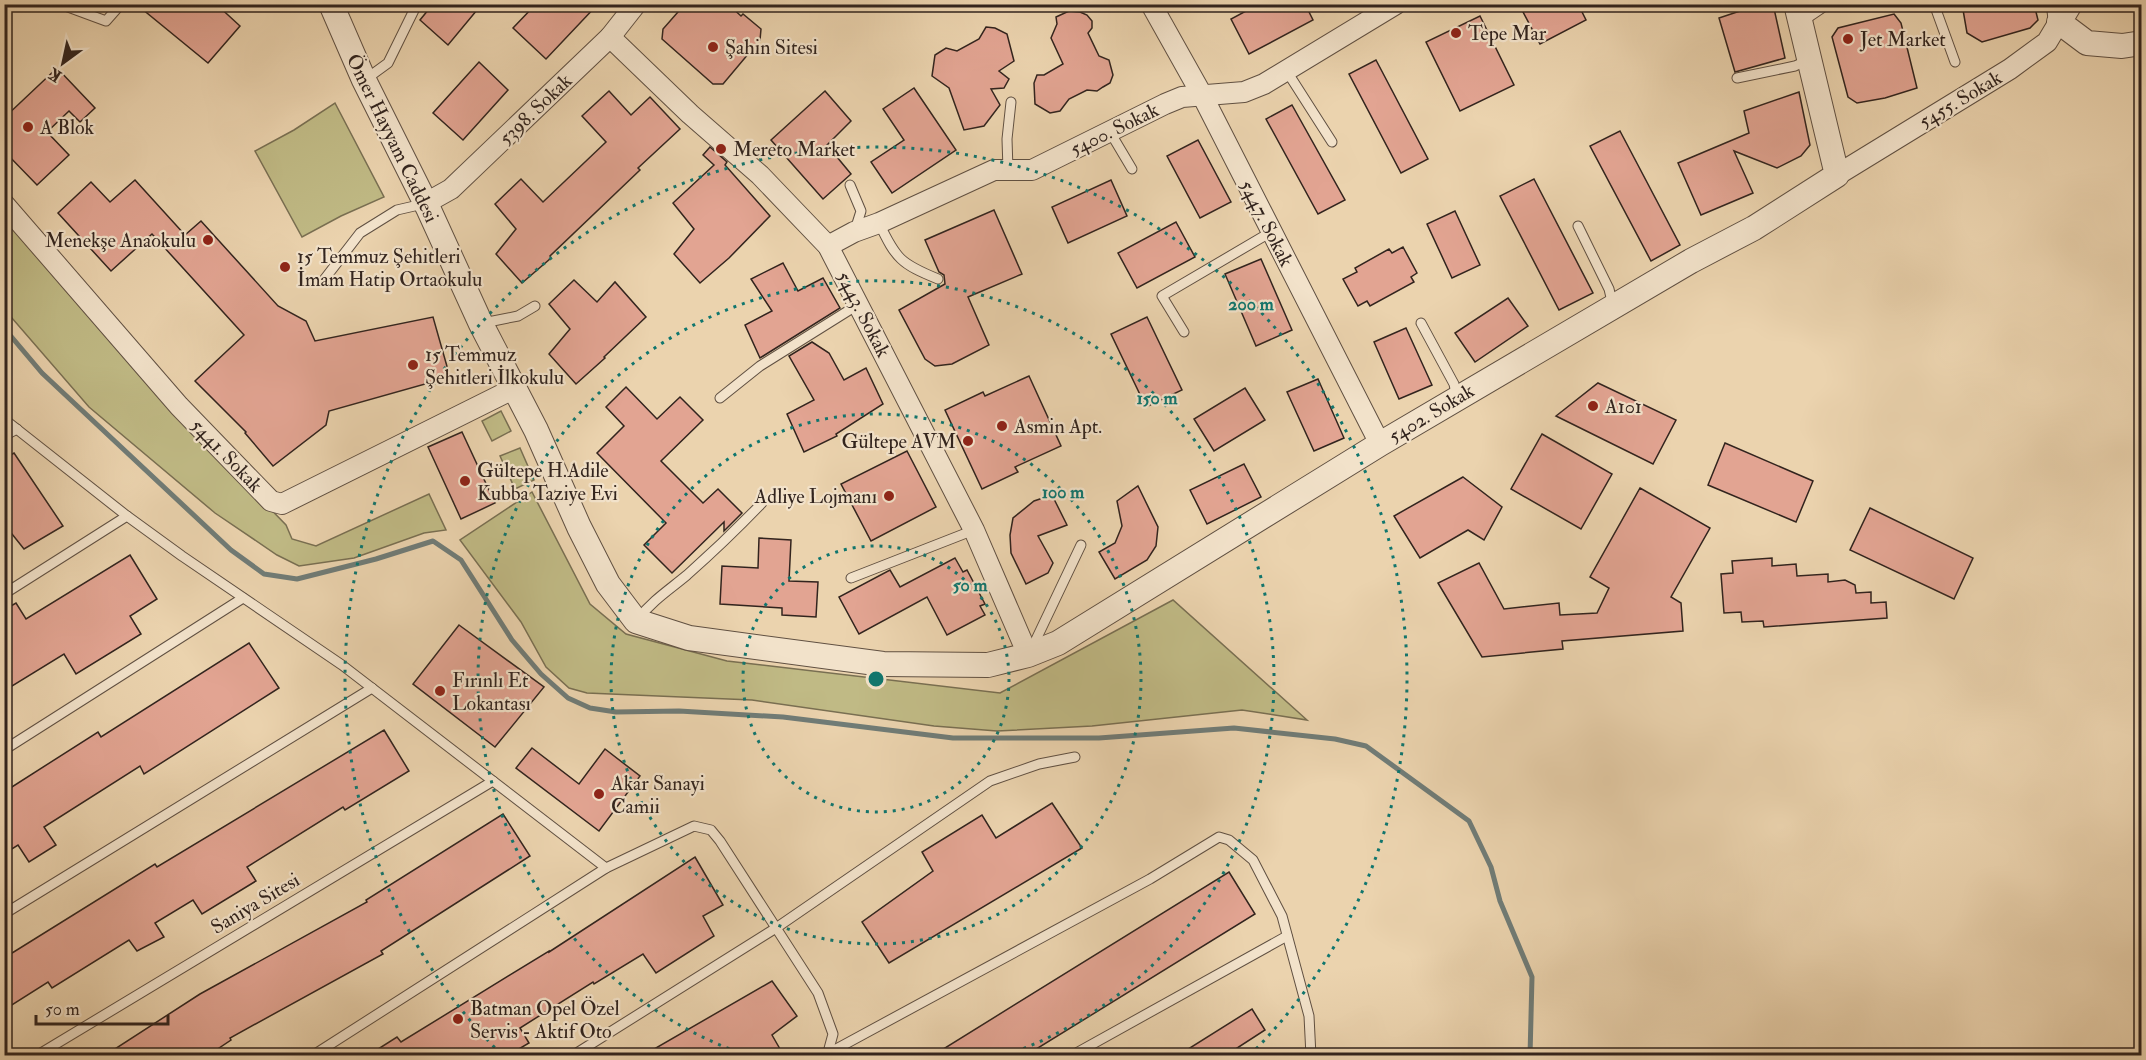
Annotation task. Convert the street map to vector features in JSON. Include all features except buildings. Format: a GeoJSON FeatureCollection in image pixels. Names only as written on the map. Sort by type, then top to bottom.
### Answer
{"type":"FeatureCollection","features":[{"type":"Feature","properties":{"kind":"street","name":"Ömer Hayyam Caddesi"},"geometry":{"type":"LineString","coordinates":[[331,4],[364,80],[426,203],[481,324],[540,439],[579,527],[608,585],[636,621]]}},
{"type":"Feature","properties":{"kind":"street","name":"5398. Sokak"},"geometry":{"type":"LineString","coordinates":[[426,203],[451,189],[610,37],[636,4]]}},
{"type":"Feature","properties":{"kind":"street","name":"5447. Sokak"},"geometry":{"type":"LineString","coordinates":[[1151,4],[1202,95],[1380,444]]}},
{"type":"Feature","properties":{"kind":"street","name":"5400. Sokak"},"geometry":{"type":"LineString","coordinates":[[828,246],[854,232],[879,223],[994,170],[1032,170],[1182,97],[1244,92],[1264,84],[1393,5]]}},
{"type":"Feature","properties":{"kind":"street"},"geometry":{"type":"LineString","coordinates":[[2062,10],[2086,43],[2122,46],[2142,43]]}},
{"type":"Feature","properties":{"kind":"street","name":"5455. Sokak"},"geometry":{"type":"LineString","coordinates":[[1837,175],[2010,69],[2048,42],[2062,10]]}},
{"type":"Feature","properties":{"kind":"street"},"geometry":{"type":"LineString","coordinates":[[1798,13],[1837,175]]}},
{"type":"Feature","properties":{"kind":"street","name":"5443. Sokak"},"geometry":{"type":"LineString","coordinates":[[610,37],[690,114],[760,175],[828,246],[974,530],[1028,656]]}},
{"type":"Feature","properties":{"kind":"street","name":"5402. Sokak"},"geometry":{"type":"LineString","coordinates":[[1028,656],[1058,643],[1456,398],[1612,306],[1754,228],[1837,175]]}},
{"type":"Feature","properties":{"kind":"street","name":"5441. Sokak"},"geometry":{"type":"LineString","coordinates":[[4,204],[179,406],[271,501],[282,504],[515,388]]}},
{"type":"Feature","properties":{"kind":"street"},"geometry":{"type":"LineString","coordinates":[[636,621],[688,638],[883,664],[988,665],[1028,656]]}},
{"type":"Feature","properties":{"kind":"lane"},"geometry":{"type":"LineString","coordinates":[[60,4],[106,21],[121,4]]}},
{"type":"Feature","properties":{"kind":"lane"},"geometry":{"type":"LineString","coordinates":[[364,80],[388,63],[417,4]]}},
{"type":"Feature","properties":{"kind":"lane"},"geometry":{"type":"LineString","coordinates":[[1798,13],[1828,4]]}},
{"type":"Feature","properties":{"kind":"lane"},"geometry":{"type":"LineString","coordinates":[[1934,4],[1955,62]]}},
{"type":"Feature","properties":{"kind":"lane"},"geometry":{"type":"LineString","coordinates":[[1737,78],[1795,66],[1810,59]]}},
{"type":"Feature","properties":{"kind":"lane"},"geometry":{"type":"LineString","coordinates":[[1286,70],[1332,142]]}},
{"type":"Feature","properties":{"kind":"lane"},"geometry":{"type":"LineString","coordinates":[[1008,170],[1007,139],[1011,102]]}},
{"type":"Feature","properties":{"kind":"lane"},"geometry":{"type":"LineString","coordinates":[[1110,132],[1131,169]]}},
{"type":"Feature","properties":{"kind":"lane"},"geometry":{"type":"LineString","coordinates":[[850,185],[861,211],[854,232]]}},
{"type":"Feature","properties":{"kind":"lane"},"geometry":{"type":"LineString","coordinates":[[323,281],[360,233],[397,210],[426,203]]}},
{"type":"Feature","properties":{"kind":"lane"},"geometry":{"type":"LineString","coordinates":[[879,223],[898,258],[910,268],[938,279]]}},
{"type":"Feature","properties":{"kind":"lane"},"geometry":{"type":"LineString","coordinates":[[1578,226],[1609,289],[1612,306]]}},
{"type":"Feature","properties":{"kind":"lane"},"geometry":{"type":"LineString","coordinates":[[1184,332],[1162,296],[1271,232]]}},
{"type":"Feature","properties":{"kind":"lane"},"geometry":{"type":"LineString","coordinates":[[720,398],[760,366],[859,304]]}},
{"type":"Feature","properties":{"kind":"lane"},"geometry":{"type":"LineString","coordinates":[[481,324],[518,316],[535,306]]}},
{"type":"Feature","properties":{"kind":"lane"},"geometry":{"type":"LineString","coordinates":[[1421,323],[1454,384],[1456,398]]}},
{"type":"Feature","properties":{"kind":"lane"},"geometry":{"type":"LineString","coordinates":[[4,419],[127,516],[342,665],[606,868]]}},
{"type":"Feature","properties":{"kind":"lane"},"geometry":{"type":"LineString","coordinates":[[4,436],[17,429]]}},
{"type":"Feature","properties":{"kind":"lane"},"geometry":{"type":"LineString","coordinates":[[636,621],[651,603],[684,578],[727,540],[762,503]]}},
{"type":"Feature","properties":{"kind":"lane"},"geometry":{"type":"LineString","coordinates":[[4,594],[127,516]]}},
{"type":"Feature","properties":{"kind":"lane"},"geometry":{"type":"LineString","coordinates":[[851,578],[974,530]]}},
{"type":"Feature","properties":{"kind":"lane"},"geometry":{"type":"LineString","coordinates":[[1028,656],[1081,545]]}},
{"type":"Feature","properties":{"kind":"lane"},"geometry":{"type":"LineString","coordinates":[[4,750],[243,598]]}},
{"type":"Feature","properties":{"kind":"lane"},"geometry":{"type":"LineString","coordinates":[[4,914],[372,688]]}},
{"type":"Feature","properties":{"kind":"lane"},"geometry":{"type":"LineString","coordinates":[[572,1056],[776,928],[990,781],[1039,764],[1075,758]]}},
{"type":"Feature","properties":{"kind":"lane","name":"Saniya Sitesi"},"geometry":{"type":"LineString","coordinates":[[36,1056],[493,781]]}},
{"type":"Feature","properties":{"kind":"lane"},"geometry":{"type":"LineString","coordinates":[[312,1056],[606,868],[694,826],[711,830],[720,841],[818,993],[833,1034],[827,1055]]}},
{"type":"Feature","properties":{"kind":"lane"},"geometry":{"type":"LineString","coordinates":[[827,1055],[1150,879],[1219,837],[1229,840],[1253,860],[1282,916],[1309,1016],[1311,1056]]}},
{"type":"Feature","properties":{"kind":"lane"},"geometry":{"type":"LineString","coordinates":[[1071,1056],[1287,936]]}},
{"type":"Feature","properties":{"kind":"shaded area"},"geometry":{"type":"Polygon","coordinates":[[[335,103],[384,197],[302,237],[255,151],[294,130],[335,103]]]}},
{"type":"Feature","properties":{"kind":"shaded area"},"geometry":{"type":"Polygon","coordinates":[[[4,216],[147,382],[286,525],[292,539],[316,546],[429,494],[446,530],[424,533],[354,558],[299,566],[277,555],[215,513],[89,407],[5,310],[4,216]]]}},
{"type":"Feature","properties":{"kind":"shaded area"},"geometry":{"type":"Polygon","coordinates":[[[501,411],[511,431],[492,441],[482,421],[501,411]]]}},
{"type":"Feature","properties":{"kind":"shaded area"},"geometry":{"type":"Polygon","coordinates":[[[520,448],[534,480],[515,489],[500,456],[520,448]]]}},
{"type":"Feature","properties":{"kind":"shaded area"},"geometry":{"type":"Polygon","coordinates":[[[532,492],[590,604],[626,634],[727,661],[1000,693],[1173,600],[1307,720],[1242,710],[1092,726],[997,731],[934,726],[752,700],[587,693],[569,688],[546,667],[521,622],[460,540],[532,492]]]}},
{"type":"Feature","properties":{"kind":"waterway"},"geometry":{"type":"LineString","coordinates":[[4,328],[42,373],[231,550],[264,574],[297,579],[376,559],[433,541],[461,560],[512,640],[541,674],[568,698],[590,708],[616,712],[679,711],[783,717],[953,738],[1099,738],[1234,728],[1335,739],[1366,746],[1469,821],[1491,867],[1500,901],[1532,977],[1530,1056]]}},
{"type":"Feature","properties":{"kind":"place","name":"Tepe Mar"},"geometry":{"type":"Point","coordinates":[1456,33]}},
{"type":"Feature","properties":{"kind":"place","name":"Jet Market"},"geometry":{"type":"Point","coordinates":[1848,39]}},
{"type":"Feature","properties":{"kind":"place","name":"Şahin Sitesi"},"geometry":{"type":"Point","coordinates":[713,47]}},
{"type":"Feature","properties":{"kind":"place","name":"A Blok"},"geometry":{"type":"Point","coordinates":[28,127]}},
{"type":"Feature","properties":{"kind":"place","name":"Mereto Market"},"geometry":{"type":"Point","coordinates":[721,149]}},
{"type":"Feature","properties":{"kind":"place","name":"Menekşe Anaokulu"},"geometry":{"type":"Point","coordinates":[208,240]}},
{"type":"Feature","properties":{"kind":"place","name":"15 Temmuz Şehitleri İmam Hatip Ortaokulu"},"geometry":{"type":"Point","coordinates":[285,267]}},
{"type":"Feature","properties":{"kind":"place","name":"15 Temmuz Şehitleri İlkokulu"},"geometry":{"type":"Point","coordinates":[413,365]}},
{"type":"Feature","properties":{"kind":"place","name":"A101"},"geometry":{"type":"Point","coordinates":[1593,406]}},
{"type":"Feature","properties":{"kind":"place","name":"Asmin Apt."},"geometry":{"type":"Point","coordinates":[1002,426]}},
{"type":"Feature","properties":{"kind":"place","name":"Gültepe AVM"},"geometry":{"type":"Point","coordinates":[968,441]}},
{"type":"Feature","properties":{"kind":"place","name":"Gültepe H.Adile Kubba Taziye Evi"},"geometry":{"type":"Point","coordinates":[465,481]}},
{"type":"Feature","properties":{"kind":"place","name":"Adliye Lojmanı"},"geometry":{"type":"Point","coordinates":[889,496]}},
{"type":"Feature","properties":{"kind":"place","name":"Fırınlı Et Lokantası"},"geometry":{"type":"Point","coordinates":[440,691]}},
{"type":"Feature","properties":{"kind":"place","name":"Akar Sanayi Camii"},"geometry":{"type":"Point","coordinates":[599,794]}},
{"type":"Feature","properties":{"kind":"place","name":"Batman Opel Özel Servis - Aktif Oto"},"geometry":{"type":"Point","coordinates":[458,1019]}}]}
